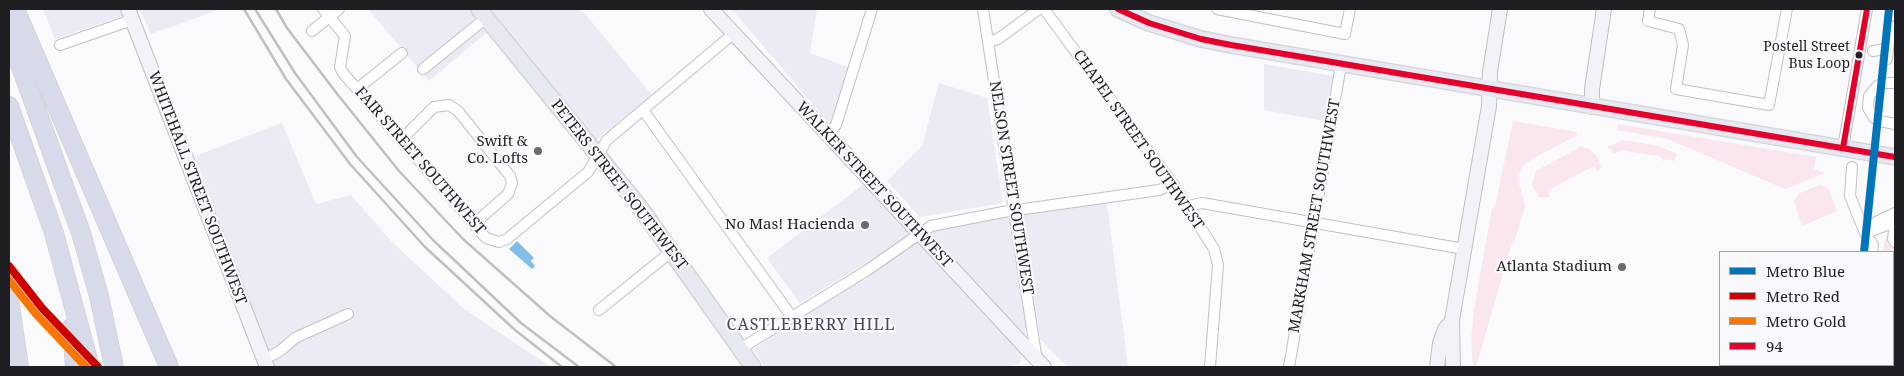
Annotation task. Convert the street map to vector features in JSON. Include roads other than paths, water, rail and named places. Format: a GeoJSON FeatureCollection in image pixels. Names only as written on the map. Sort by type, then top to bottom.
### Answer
{"type":"FeatureCollection","features":[{"type":"Feature","properties":{"kind":"highway"},"geometry":{"type":"LineString","coordinates":[[15,9],[169,367]]}},
{"type":"Feature","properties":{"kind":"highway"},"geometry":{"type":"LineString","coordinates":[[9,34],[61,172],[124,367]]}},
{"type":"Feature","properties":{"kind":"highway"},"geometry":{"type":"LineString","coordinates":[[9,106],[36,179],[70,284],[90,367]]}},
{"type":"Feature","properties":{"kind":"highway"},"geometry":{"type":"LineString","coordinates":[[96,283],[114,367]]}},
{"type":"Feature","properties":{"kind":"highway"},"geometry":{"type":"LineString","coordinates":[[70,284],[75,367]]}},
{"type":"Feature","properties":{"kind":"highway"},"geometry":{"type":"LineString","coordinates":[[9,298],[19,367]]}},
{"type":"Feature","properties":{"kind":"main road","name":"WALKER STREET SOUTHWEST"},"geometry":{"type":"LineString","coordinates":[[713,9],[733,34],[1040,365]]}},
{"type":"Feature","properties":{"kind":"main road"},"geometry":{"type":"LineString","coordinates":[[1118,9],[1148,23],[1201,39],[1341,65],[1490,89],[1593,102],[1895,157]]}},
{"type":"Feature","properties":{"kind":"main road"},"geometry":{"type":"LineString","coordinates":[[1453,367],[1452,320],[1489,106],[1500,9]]}},
{"type":"Feature","properties":{"kind":"main road"},"geometry":{"type":"LineString","coordinates":[[1593,102],[1592,88],[1604,9]]}},
{"type":"Feature","properties":{"kind":"main road"},"geometry":{"type":"LineString","coordinates":[[1593,102],[1598,90],[1612,9]]}},
{"type":"Feature","properties":{"kind":"main road","name":"PETERS STREET SOUTHWEST"},"geometry":{"type":"LineString","coordinates":[[482,13],[672,251],[753,367]]}},
{"type":"Feature","properties":{"kind":"main road","name":"WHITEHALL STREET SOUTHWEST"},"geometry":{"type":"LineString","coordinates":[[130,14],[266,363]]}},
{"type":"Feature","properties":{"kind":"main road"},"geometry":{"type":"LineString","coordinates":[[1437,367],[1440,343],[1445,329],[1452,320]]}},
{"type":"Feature","properties":{"kind":"street"},"geometry":{"type":"LineString","coordinates":[[312,31],[327,13],[339,9]]}},
{"type":"Feature","properties":{"kind":"street"},"geometry":{"type":"LineString","coordinates":[[827,135],[836,125],[872,9]]}},
{"type":"Feature","properties":{"kind":"street","name":"NELSON STREET SOUTHWEST"},"geometry":{"type":"LineString","coordinates":[[983,9],[1013,211],[1040,365]]}},
{"type":"Feature","properties":{"kind":"street"},"geometry":{"type":"LineString","coordinates":[[988,42],[998,39],[1039,9]]}},
{"type":"Feature","properties":{"kind":"street","name":"CHAPEL STREET SOUTHWEST"},"geometry":{"type":"LineString","coordinates":[[1044,9],[1173,184],[1214,249],[1218,265],[1210,367]]}},
{"type":"Feature","properties":{"kind":"street"},"geometry":{"type":"LineString","coordinates":[[1217,9],[1345,34],[1350,9]]}},
{"type":"Feature","properties":{"kind":"street"},"geometry":{"type":"LineString","coordinates":[[1649,11],[1648,21],[1679,29],[1684,45],[1676,89],[1770,105],[1787,9]]}},
{"type":"Feature","properties":{"kind":"street"},"geometry":{"type":"LineString","coordinates":[[1843,148],[1867,9]]}},
{"type":"Feature","properties":{"kind":"street","name":"FAIR STREET SOUTHWEST"},"geometry":{"type":"LineString","coordinates":[[327,13],[345,36],[341,70],[474,224],[490,240],[499,242],[507,239],[588,172],[607,140],[733,34]]}},
{"type":"Feature","properties":{"kind":"street"},"geometry":{"type":"LineString","coordinates":[[423,69],[482,13]]}},
{"type":"Feature","properties":{"kind":"street"},"geometry":{"type":"LineString","coordinates":[[60,45],[130,14]]}},
{"type":"Feature","properties":{"kind":"street"},"geometry":{"type":"LineString","coordinates":[[1873,51],[1890,52],[1890,31],[1895,26]]}},
{"type":"Feature","properties":{"kind":"street"},"geometry":{"type":"LineString","coordinates":[[357,89],[402,53]]}},
{"type":"Feature","properties":{"kind":"street","name":"MARKHAM STREET SOUTHWEST"},"geometry":{"type":"LineString","coordinates":[[1289,367],[1341,65]]}},
{"type":"Feature","properties":{"kind":"street"},"geometry":{"type":"LineString","coordinates":[[1895,83],[1884,83],[1877,86],[1869,96],[1868,108],[1874,118],[1880,122],[1895,124]]}},
{"type":"Feature","properties":{"kind":"street"},"geometry":{"type":"LineString","coordinates":[[401,140],[434,107],[449,104],[458,111],[510,176],[512,183],[508,194],[474,224]]}},
{"type":"Feature","properties":{"kind":"street"},"geometry":{"type":"LineString","coordinates":[[643,110],[792,316]]}},
{"type":"Feature","properties":{"kind":"street"},"geometry":{"type":"LineString","coordinates":[[1852,167],[1850,196],[1865,233],[1873,245],[1872,251]]}},
{"type":"Feature","properties":{"kind":"street"},"geometry":{"type":"LineString","coordinates":[[740,349],[895,252],[931,226],[944,222],[1013,211],[1159,190],[1173,184]]}},
{"type":"Feature","properties":{"kind":"street"},"geometry":{"type":"LineString","coordinates":[[1188,206],[1202,203],[1464,249]]}},
{"type":"Feature","properties":{"kind":"street"},"geometry":{"type":"LineString","coordinates":[[1865,233],[1872,224],[1895,213]]}},
{"type":"Feature","properties":{"kind":"street"},"geometry":{"type":"LineString","coordinates":[[1865,233],[1895,223],[1893,239],[1895,242]]}},
{"type":"Feature","properties":{"kind":"street"},"geometry":{"type":"LineString","coordinates":[[599,310],[672,251]]}},
{"type":"Feature","properties":{"kind":"street"},"geometry":{"type":"LineString","coordinates":[[266,363],[295,338],[348,314]]}},
{"type":"Feature","properties":{"kind":"water"},"geometry":{"type":"Polygon","coordinates":[[[517,241],[534,258],[531,261],[535,266],[532,269],[509,249],[517,241]]]}},
{"type":"Feature","properties":{"kind":"railway"},"geometry":{"type":"LineString","coordinates":[[244,9],[286,79],[350,164],[425,247],[515,330],[562,367]]}},
{"type":"Feature","properties":{"kind":"railway"},"geometry":{"type":"LineString","coordinates":[[255,9],[295,73],[357,157],[433,240],[521,323],[579,367]]}},
{"type":"Feature","properties":{"kind":"railway"},"geometry":{"type":"LineString","coordinates":[[276,9],[287,28],[399,171],[463,239],[550,316],[616,367]]}},
{"type":"Feature","properties":{"kind":"metro line","name":"Blue"},"geometry":{"type":"LineString","coordinates":[[1864,251],[1889,9]]}},
{"type":"Feature","properties":{"kind":"metro line","name":"Red"},"geometry":{"type":"LineString","coordinates":[[9,266],[42,308],[98,367]]}},
{"type":"Feature","properties":{"kind":"metro line","name":"Gold"},"geometry":{"type":"LineString","coordinates":[[9,280],[36,314],[86,367]]}},
{"type":"Feature","properties":{"kind":"place","name":"Postell Street Bus Loop"},"geometry":{"type":"Point","coordinates":[1859,55]}},
{"type":"Feature","properties":{"kind":"place","name":"Swift & Co. Lofts"},"geometry":{"type":"Point","coordinates":[538,151]}},
{"type":"Feature","properties":{"kind":"place","name":"No Mas! Hacienda"},"geometry":{"type":"Point","coordinates":[865,225]}},
{"type":"Feature","properties":{"kind":"place","name":"Atlanta Stadium"},"geometry":{"type":"Point","coordinates":[1622,267]}},
{"type":"Feature","properties":{"kind":"district","name":"CASTLEBERRY HILL"},"geometry":{"type":"Point","coordinates":[811,325]}}]}
